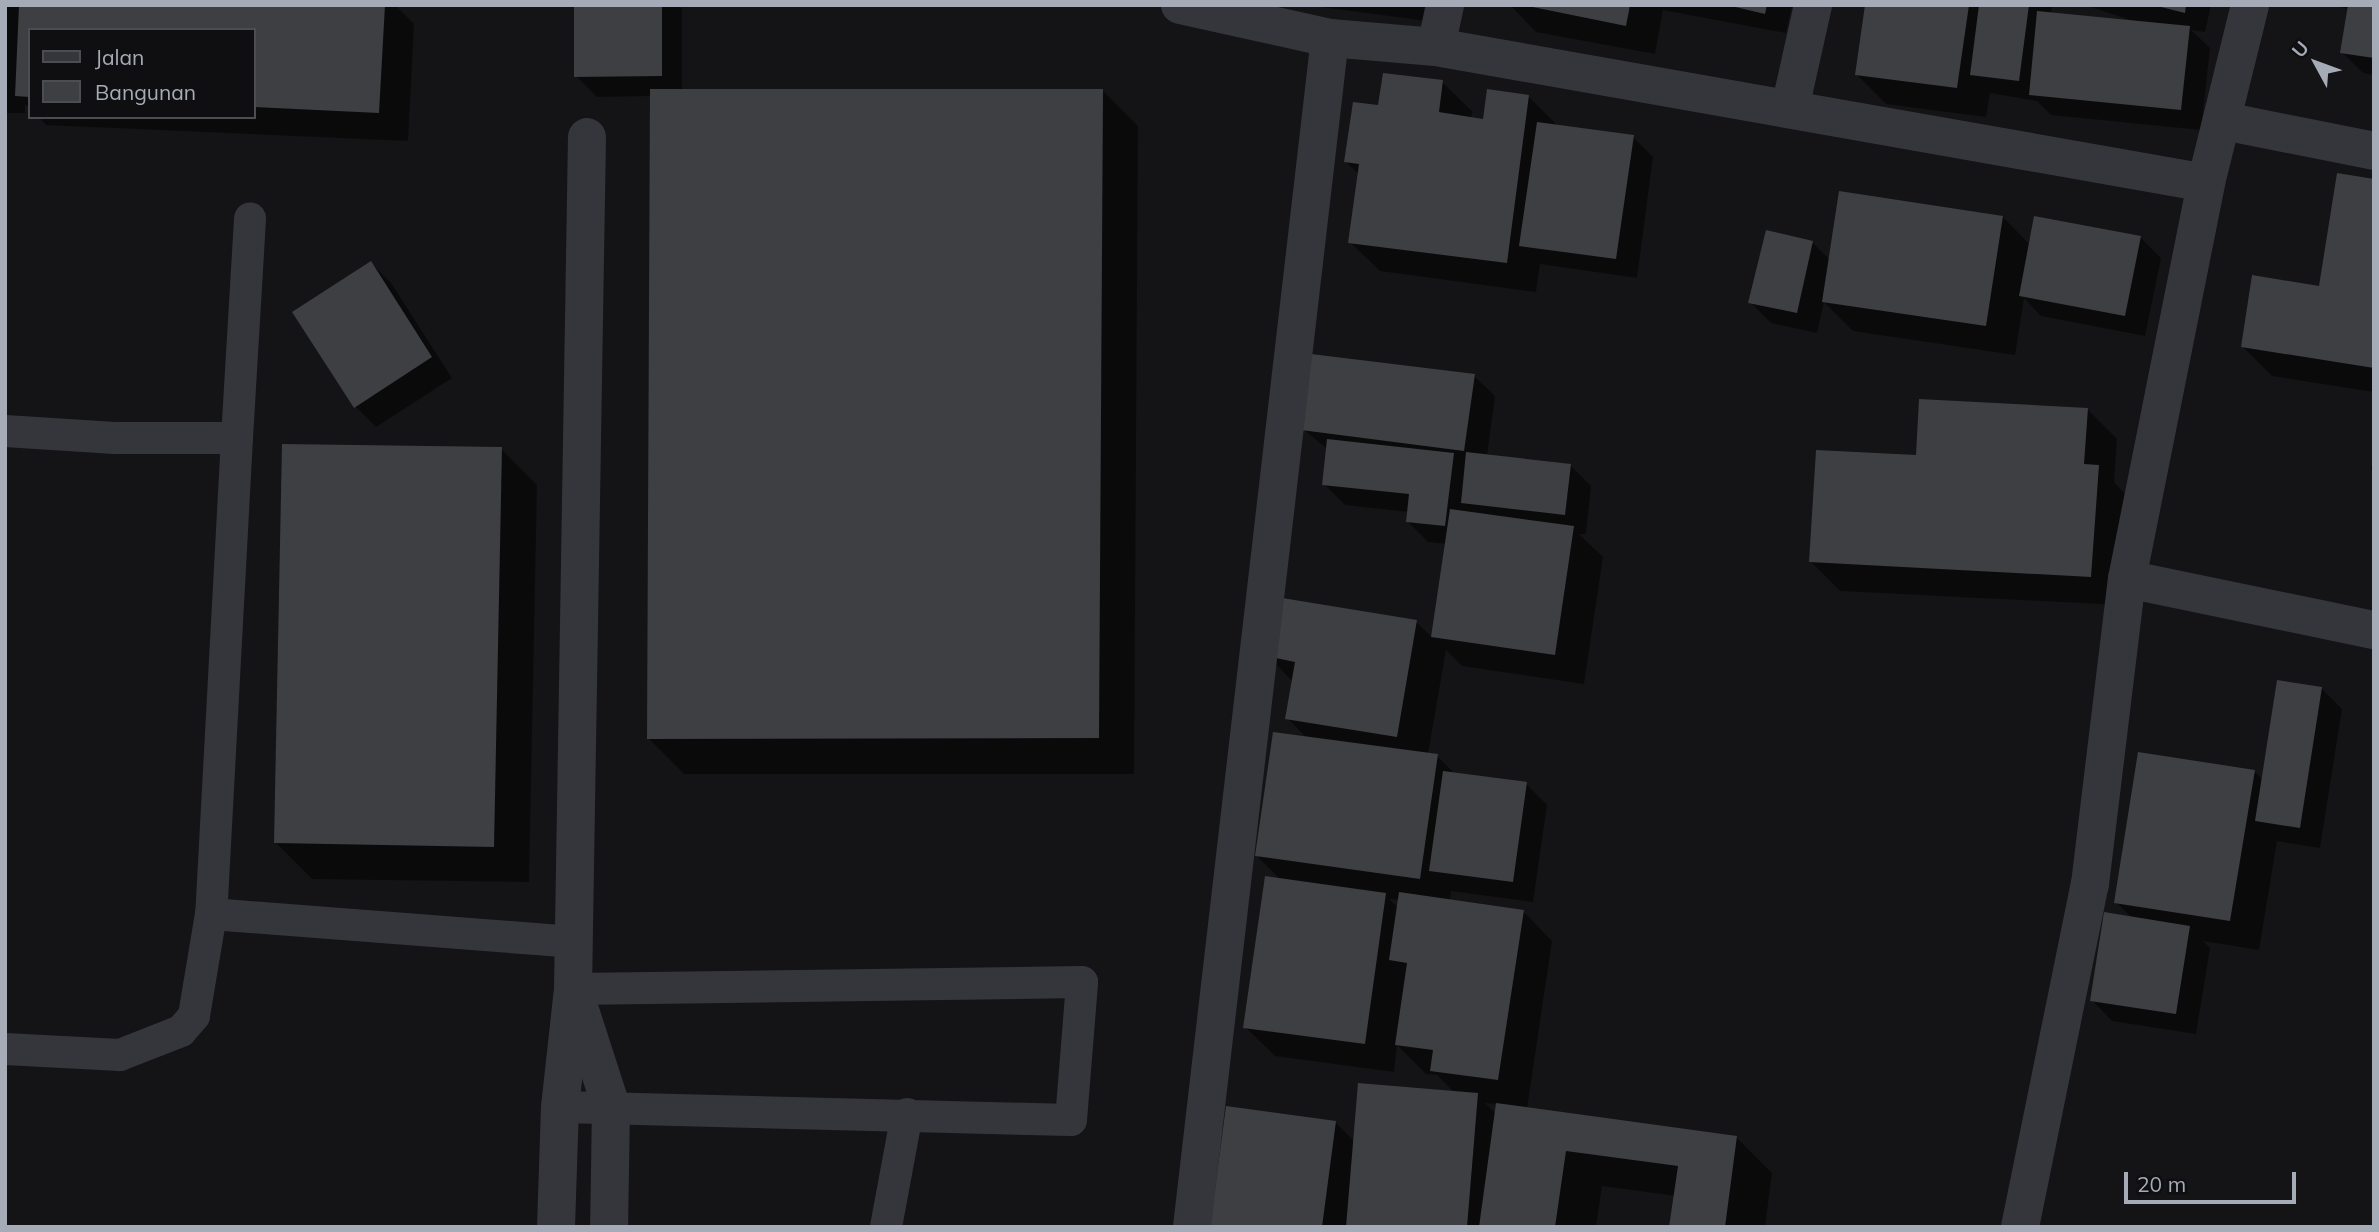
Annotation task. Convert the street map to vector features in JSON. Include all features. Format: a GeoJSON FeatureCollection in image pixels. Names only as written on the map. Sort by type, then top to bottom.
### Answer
{"type":"FeatureCollection","features":[{"type":"Feature","properties":{"kind":"street"},"geometry":{"type":"LineString","coordinates":[[1180,5],[1330,38],[1436,47],[2206,183]]}},
{"type":"Feature","properties":{"kind":"street"},"geometry":{"type":"LineString","coordinates":[[1436,47],[1445,5]]}},
{"type":"Feature","properties":{"kind":"street"},"geometry":{"type":"LineString","coordinates":[[1790,108],[1813,5]]}},
{"type":"Feature","properties":{"kind":"street"},"geometry":{"type":"LineString","coordinates":[[2020,1227],[2090,884],[2127,579],[2206,183],[2224,121],[2250,5]]}},
{"type":"Feature","properties":{"kind":"street"},"geometry":{"type":"LineString","coordinates":[[1192,1227],[1330,38]]}},
{"type":"Feature","properties":{"kind":"street"},"geometry":{"type":"LineString","coordinates":[[2224,121],[2374,151]]}},
{"type":"Feature","properties":{"kind":"street"},"geometry":{"type":"LineString","coordinates":[[556,1227],[560,1107],[573,989],[587,137]]}},
{"type":"Feature","properties":{"kind":"street"},"geometry":{"type":"LineString","coordinates":[[2127,579],[2374,630]]}},
{"type":"Feature","properties":{"kind":"street"},"geometry":{"type":"LineString","coordinates":[[573,989],[611,1106],[610,1227]]}},
{"type":"Feature","properties":{"kind":"lane"},"geometry":{"type":"LineString","coordinates":[[5,1049],[120,1055],[181,1031],[194,1016],[211,914],[250,218]]}},
{"type":"Feature","properties":{"kind":"lane"},"geometry":{"type":"LineString","coordinates":[[5,430],[115,438],[237,438]]}},
{"type":"Feature","properties":{"kind":"lane"},"geometry":{"type":"LineString","coordinates":[[211,914],[573,942]]}},
{"type":"Feature","properties":{"kind":"lane"},"geometry":{"type":"LineString","coordinates":[[560,1107],[611,1106],[1071,1120],[1082,982],[573,989]]}},
{"type":"Feature","properties":{"kind":"lane"},"geometry":{"type":"LineString","coordinates":[[886,1227],[907,1114]]}},
{"type":"Feature","properties":{"kind":"building"},"geometry":{"type":"Polygon","coordinates":[[[19,5],[385,5],[379,113],[256,107],[256,28],[28,28],[28,97],[15,96],[19,5]]]}},
{"type":"Feature","properties":{"kind":"building"},"geometry":{"type":"Polygon","coordinates":[[[574,5],[662,5],[662,76],[574,77],[574,5]]]}},
{"type":"Feature","properties":{"kind":"building"},"geometry":{"type":"Polygon","coordinates":[[[1523,5],[1630,5],[1626,26],[1523,5]]]}},
{"type":"Feature","properties":{"kind":"building"},"geometry":{"type":"Polygon","coordinates":[[[1727,5],[1767,5],[1765,14],[1727,5]]]}},
{"type":"Feature","properties":{"kind":"building"},"geometry":{"type":"Polygon","coordinates":[[[1865,5],[1969,5],[1957,88],[1855,75],[1865,5]]]}},
{"type":"Feature","properties":{"kind":"building"},"geometry":{"type":"Polygon","coordinates":[[[1979,5],[2029,5],[2019,81],[1970,75],[1979,5]]]}},
{"type":"Feature","properties":{"kind":"building"},"geometry":{"type":"Polygon","coordinates":[[[2153,5],[2186,5],[2185,13],[2153,5]]]}},
{"type":"Feature","properties":{"kind":"building"},"geometry":{"type":"Polygon","coordinates":[[[2348,5],[2374,5],[2374,58],[2340,53],[2348,5]]]}},
{"type":"Feature","properties":{"kind":"building"},"geometry":{"type":"Polygon","coordinates":[[[2037,11],[2190,26],[2181,110],[2029,95],[2037,11]]]}},
{"type":"Feature","properties":{"kind":"building"},"geometry":{"type":"Polygon","coordinates":[[[1383,73],[1443,80],[1439,112],[1483,119],[1487,89],[1529,95],[1507,263],[1348,243],[1359,164],[1344,162],[1353,102],[1378,105],[1383,73]]]}},
{"type":"Feature","properties":{"kind":"building"},"geometry":{"type":"Polygon","coordinates":[[[650,89],[1103,89],[1099,738],[647,739],[650,89]]]}},
{"type":"Feature","properties":{"kind":"building"},"geometry":{"type":"Polygon","coordinates":[[[1537,122],[1634,135],[1616,259],[1519,246],[1537,122]]]}},
{"type":"Feature","properties":{"kind":"building"},"geometry":{"type":"Polygon","coordinates":[[[2337,173],[2374,179],[2374,368],[2241,347],[2252,275],[2319,286],[2337,173]]]}},
{"type":"Feature","properties":{"kind":"building"},"geometry":{"type":"Polygon","coordinates":[[[1839,191],[2003,216],[1986,326],[1822,302],[1839,191]]]}},
{"type":"Feature","properties":{"kind":"building"},"geometry":{"type":"Polygon","coordinates":[[[2034,216],[2141,236],[2125,316],[2019,296],[2034,216]]]}},
{"type":"Feature","properties":{"kind":"building"},"geometry":{"type":"Polygon","coordinates":[[[1766,230],[1813,241],[1797,313],[1748,303],[1766,230]]]}},
{"type":"Feature","properties":{"kind":"building"},"geometry":{"type":"Polygon","coordinates":[[[371,261],[432,357],[354,408],[292,312],[371,261]]]}},
{"type":"Feature","properties":{"kind":"building"},"geometry":{"type":"Polygon","coordinates":[[[1311,354],[1475,374],[1464,451],[1301,430],[1311,354]]]}},
{"type":"Feature","properties":{"kind":"building"},"geometry":{"type":"Polygon","coordinates":[[[1919,399],[2088,408],[2084,464],[2099,465],[2091,577],[1809,562],[1816,450],[1916,455],[1919,399]]]}},
{"type":"Feature","properties":{"kind":"building"},"geometry":{"type":"Polygon","coordinates":[[[1327,439],[1454,453],[1445,526],[1406,522],[1409,494],[1322,485],[1327,439]]]}},
{"type":"Feature","properties":{"kind":"building"},"geometry":{"type":"Polygon","coordinates":[[[282,444],[502,447],[494,847],[274,843],[282,444]]]}},
{"type":"Feature","properties":{"kind":"building"},"geometry":{"type":"Polygon","coordinates":[[[1466,452],[1571,464],[1565,515],[1461,503],[1466,452]]]}},
{"type":"Feature","properties":{"kind":"building"},"geometry":{"type":"Polygon","coordinates":[[[1450,509],[1574,526],[1555,655],[1431,637],[1450,509]]]}},
{"type":"Feature","properties":{"kind":"building"},"geometry":{"type":"Polygon","coordinates":[[[1276,597],[1417,620],[1397,737],[1285,719],[1295,662],[1266,656],[1276,597]]]}},
{"type":"Feature","properties":{"kind":"building"},"geometry":{"type":"Polygon","coordinates":[[[2277,680],[2322,687],[2300,828],[2255,821],[2277,680]]]}},
{"type":"Feature","properties":{"kind":"building"},"geometry":{"type":"Polygon","coordinates":[[[1273,732],[1438,754],[1420,879],[1255,856],[1273,732]]]}},
{"type":"Feature","properties":{"kind":"building"},"geometry":{"type":"Polygon","coordinates":[[[2138,752],[2255,770],[2230,921],[2114,903],[2138,752]]]}},
{"type":"Feature","properties":{"kind":"building"},"geometry":{"type":"Polygon","coordinates":[[[1443,771],[1527,782],[1513,882],[1429,871],[1443,771]]]}},
{"type":"Feature","properties":{"kind":"building"},"geometry":{"type":"Polygon","coordinates":[[[1265,876],[1386,893],[1365,1044],[1243,1028],[1265,876]]]}},
{"type":"Feature","properties":{"kind":"building"},"geometry":{"type":"Polygon","coordinates":[[[1399,892],[1524,910],[1498,1080],[1430,1071],[1433,1050],[1395,1045],[1407,963],[1389,960],[1399,892]]]}},
{"type":"Feature","properties":{"kind":"building"},"geometry":{"type":"Polygon","coordinates":[[[2104,912],[2190,926],[2176,1014],[2090,1001],[2104,912]]]}},
{"type":"Feature","properties":{"kind":"building"},"geometry":{"type":"Polygon","coordinates":[[[1358,1083],[1478,1093],[1467,1227],[1346,1227],[1358,1083]]]}},
{"type":"Feature","properties":{"kind":"building"},"geometry":{"type":"Polygon","coordinates":[[[1496,1103],[1737,1136],[1725,1227],[1669,1227],[1678,1166],[1566,1151],[1555,1227],[1479,1227],[1496,1103]]]}},
{"type":"Feature","properties":{"kind":"building"},"geometry":{"type":"Polygon","coordinates":[[[1226,1106],[1336,1121],[1322,1227],[1210,1227],[1226,1106]]]}}]}
